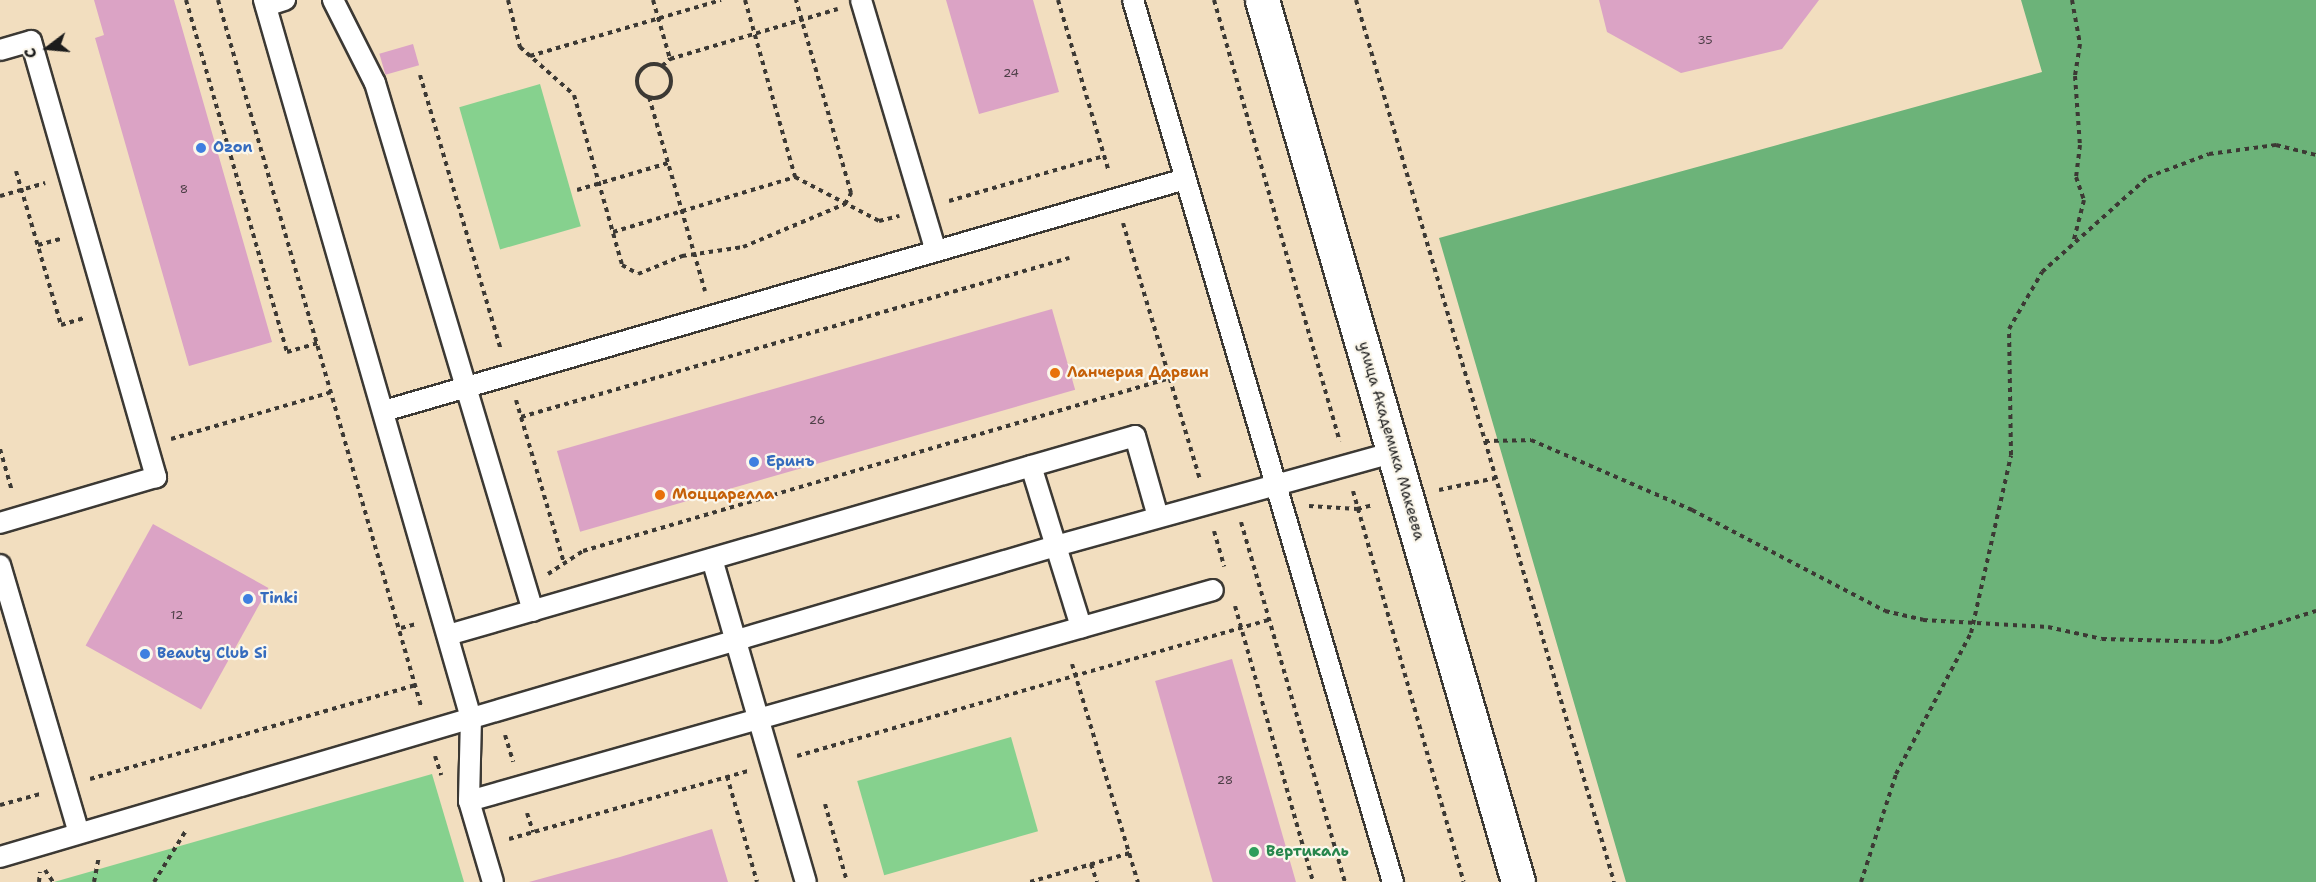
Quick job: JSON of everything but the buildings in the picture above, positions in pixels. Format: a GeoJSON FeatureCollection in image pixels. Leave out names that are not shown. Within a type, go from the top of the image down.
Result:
{"type":"FeatureCollection","features":[{"type":"Feature","properties":{"kind":"street","name":"улица Академика Макеева"},"geometry":{"type":"LineString","coordinates":[[1262,0],[1518,882]]}},
{"type":"Feature","properties":{"kind":"lane"},"geometry":{"type":"LineString","coordinates":[[285,0],[265,3],[471,718],[470,801],[493,882]]}},
{"type":"Feature","properties":{"kind":"lane"},"geometry":{"type":"LineString","coordinates":[[333,0],[375,83],[533,611]]}},
{"type":"Feature","properties":{"kind":"lane"},"geometry":{"type":"LineString","coordinates":[[1134,0],[1185,179],[1284,504],[1393,882]]}},
{"type":"Feature","properties":{"kind":"lane"},"geometry":{"type":"LineString","coordinates":[[861,1],[935,249]]}},
{"type":"Feature","properties":{"kind":"lane"},"geometry":{"type":"LineString","coordinates":[[0,50],[31,40],[156,477],[0,524]]}},
{"type":"Feature","properties":{"kind":"lane"},"geometry":{"type":"LineString","coordinates":[[384,411],[935,249],[1185,179]]}},
{"type":"Feature","properties":{"kind":"lane"},"geometry":{"type":"LineString","coordinates":[[448,635],[1135,436],[1158,517]]}},
{"type":"Feature","properties":{"kind":"lane"},"geometry":{"type":"LineString","coordinates":[[0,857],[1056,546],[1395,452]]}},
{"type":"Feature","properties":{"kind":"lane"},"geometry":{"type":"LineString","coordinates":[[1032,465],[1081,627]]}},
{"type":"Feature","properties":{"kind":"lane"},"geometry":{"type":"LineString","coordinates":[[712,559],[806,882]]}},
{"type":"Feature","properties":{"kind":"lane"},"geometry":{"type":"LineString","coordinates":[[0,565],[79,833]]}},
{"type":"Feature","properties":{"kind":"lane"},"geometry":{"type":"LineString","coordinates":[[470,801],[1081,627],[1222,592]]}},
{"type":"Feature","properties":{"kind":"path"},"geometry":{"type":"LineString","coordinates":[[186,0],[287,352],[318,343]]}},
{"type":"Feature","properties":{"kind":"path"},"geometry":{"type":"LineString","coordinates":[[218,0],[401,628],[444,785]]}},
{"type":"Feature","properties":{"kind":"path"},"geometry":{"type":"LineString","coordinates":[[508,0],[520,47],[574,94],[622,265],[638,274],[694,254],[743,247],[844,204],[851,193],[796,0]]}},
{"type":"Feature","properties":{"kind":"path"},"geometry":{"type":"LineString","coordinates":[[653,0],[670,59]]}},
{"type":"Feature","properties":{"kind":"path"},"geometry":{"type":"LineString","coordinates":[[530,56],[721,0]]}},
{"type":"Feature","properties":{"kind":"path"},"geometry":{"type":"LineString","coordinates":[[745,0],[795,177],[879,221],[1104,156]]}},
{"type":"Feature","properties":{"kind":"path"},"geometry":{"type":"LineString","coordinates":[[1058,0],[1226,571]]}},
{"type":"Feature","properties":{"kind":"path"},"geometry":{"type":"LineString","coordinates":[[1356,0],[1614,882]]}},
{"type":"Feature","properties":{"kind":"path"},"geometry":{"type":"LineString","coordinates":[[2072,0],[2080,44],[2075,76],[2080,145],[2076,177],[2084,200],[2073,244]]}},
{"type":"Feature","properties":{"kind":"path"},"geometry":{"type":"LineString","coordinates":[[662,66],[670,59],[861,1]]}},
{"type":"Feature","properties":{"kind":"path"},"geometry":{"type":"LineString","coordinates":[[650,64],[662,66],[670,76],[670,88],[661,97],[649,97],[639,90],[637,77],[650,64]]}},
{"type":"Feature","properties":{"kind":"path"},"geometry":{"type":"LineString","coordinates":[[420,75],[564,563]]}},
{"type":"Feature","properties":{"kind":"path"},"geometry":{"type":"LineString","coordinates":[[649,97],[711,315]]}},
{"type":"Feature","properties":{"kind":"path"},"geometry":{"type":"LineString","coordinates":[[1861,882],[1896,774],[1972,624],[2011,455],[2009,329],[2042,272],[2148,177],[2209,154],[2276,145],[2316,155]]}},
{"type":"Feature","properties":{"kind":"path"},"geometry":{"type":"LineString","coordinates":[[577,190],[668,163]]}},
{"type":"Feature","properties":{"kind":"path"},"geometry":{"type":"LineString","coordinates":[[16,171],[61,326],[108,312]]}},
{"type":"Feature","properties":{"kind":"path"},"geometry":{"type":"LineString","coordinates":[[0,196],[69,177]]}},
{"type":"Feature","properties":{"kind":"path"},"geometry":{"type":"LineString","coordinates":[[613,232],[795,177]]}},
{"type":"Feature","properties":{"kind":"path"},"geometry":{"type":"LineString","coordinates":[[521,417],[1069,258]]}},
{"type":"Feature","properties":{"kind":"path"},"geometry":{"type":"LineString","coordinates":[[526,589],[583,551],[1170,378]]}},
{"type":"Feature","properties":{"kind":"path"},"geometry":{"type":"LineString","coordinates":[[166,440],[332,392]]}},
{"type":"Feature","properties":{"kind":"path"},"geometry":{"type":"LineString","coordinates":[[1485,441],[1531,440],[1692,510],[1885,611],[1923,620],[2048,627],[2102,639],[2218,642],[2316,611]]}},
{"type":"Feature","properties":{"kind":"path"},"geometry":{"type":"LineString","coordinates":[[0,449],[20,518]]}},
{"type":"Feature","properties":{"kind":"path"},"geometry":{"type":"LineString","coordinates":[[1213,525],[1284,504],[1357,509],[1496,478]]}},
{"type":"Feature","properties":{"kind":"path"},"geometry":{"type":"LineString","coordinates":[[1240,518],[1345,882]]}},
{"type":"Feature","properties":{"kind":"path"},"geometry":{"type":"LineString","coordinates":[[1222,592],[1242,628],[1313,882]]}},
{"type":"Feature","properties":{"kind":"path"},"geometry":{"type":"LineString","coordinates":[[401,628],[442,615]]}},
{"type":"Feature","properties":{"kind":"path"},"geometry":{"type":"LineString","coordinates":[[498,842],[1269,620]]}},
{"type":"Feature","properties":{"kind":"path"},"geometry":{"type":"LineString","coordinates":[[1072,664],[1138,882]]}},
{"type":"Feature","properties":{"kind":"path"},"geometry":{"type":"LineString","coordinates":[[0,805],[415,685]]}},
{"type":"Feature","properties":{"kind":"path"},"geometry":{"type":"LineString","coordinates":[[727,776],[757,882]]}},
{"type":"Feature","properties":{"kind":"path"},"geometry":{"type":"LineString","coordinates":[[154,882],[208,796]]}},
{"type":"Feature","properties":{"kind":"path"},"geometry":{"type":"LineString","coordinates":[[825,804],[847,882]]}},
{"type":"Feature","properties":{"kind":"path"},"geometry":{"type":"LineString","coordinates":[[1030,882],[1130,853]]}},
{"type":"Feature","properties":{"kind":"path"},"geometry":{"type":"LineString","coordinates":[[1091,864],[1097,882]]}},
{"type":"Feature","properties":{"kind":"green space"},"geometry":{"type":"Polygon","coordinates":[[[2021,0],[2316,0],[2316,882],[1626,882],[1439,238],[2042,72],[2021,0]]]}},
{"type":"Feature","properties":{"kind":"green space"},"geometry":{"type":"Polygon","coordinates":[[[540,84],[581,226],[500,249],[459,107],[540,84]]]}},
{"type":"Feature","properties":{"kind":"green space"},"geometry":{"type":"Polygon","coordinates":[[[1011,737],[1038,831],[884,875],[857,781],[1011,737]]]}},
{"type":"Feature","properties":{"kind":"green space"},"geometry":{"type":"Polygon","coordinates":[[[432,774],[464,882],[54,882],[432,774]]]}},
{"type":"Feature","properties":{"kind":"place","name":"Ozon"},"geometry":{"type":"Point","coordinates":[201,148]}},
{"type":"Feature","properties":{"kind":"place","name":"Ланчерия Дарвин"},"geometry":{"type":"Point","coordinates":[1055,373]}},
{"type":"Feature","properties":{"kind":"place","name":"Еринъ"},"geometry":{"type":"Point","coordinates":[754,462]}},
{"type":"Feature","properties":{"kind":"place","name":"Моццарелла"},"geometry":{"type":"Point","coordinates":[660,495]}},
{"type":"Feature","properties":{"kind":"place","name":"Tinki"},"geometry":{"type":"Point","coordinates":[248,599]}},
{"type":"Feature","properties":{"kind":"place","name":"Beauty Club Si"},"geometry":{"type":"Point","coordinates":[145,654]}},
{"type":"Feature","properties":{"kind":"place","name":"Вертикаль"},"geometry":{"type":"Point","coordinates":[1254,852]}}]}
